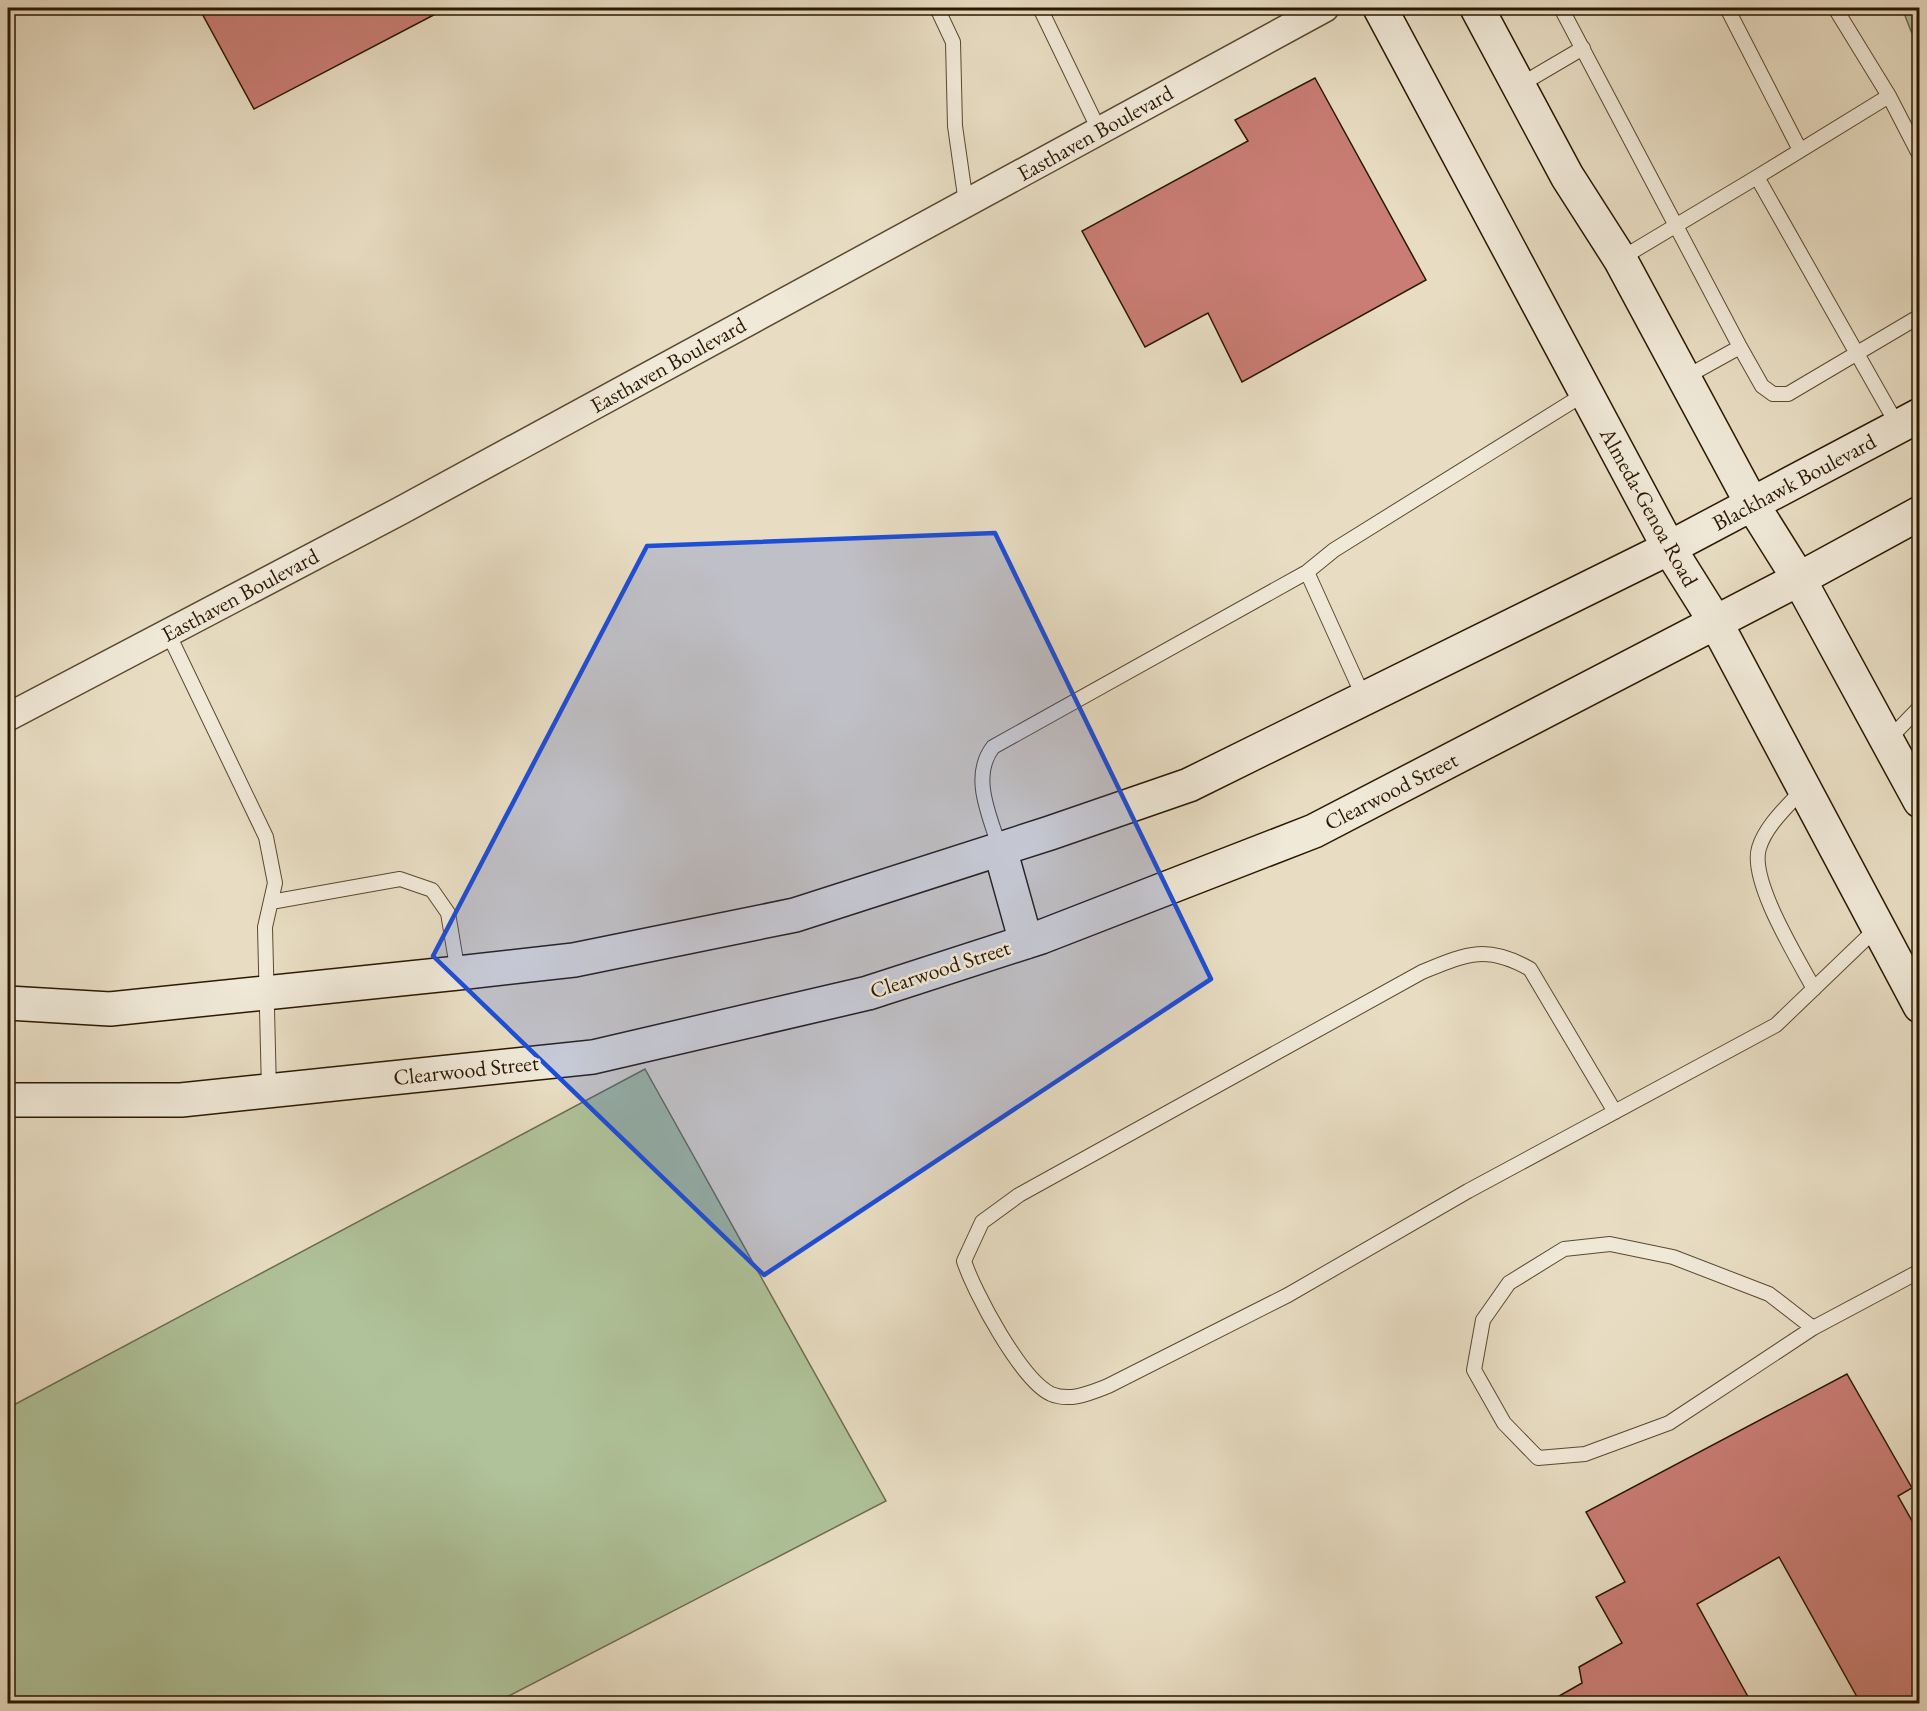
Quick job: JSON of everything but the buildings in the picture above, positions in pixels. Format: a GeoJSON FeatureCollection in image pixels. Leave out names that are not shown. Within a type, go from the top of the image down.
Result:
{"type":"FeatureCollection","features":[{"type":"Feature","properties":{"kind":"main road","name":"Almeda-Genoa Road"},"geometry":{"type":"LineString","coordinates":[[1380,8],[1669,548],[1716,623],[1920,1006]]}},
{"type":"Feature","properties":{"kind":"main road"},"geometry":{"type":"LineString","coordinates":[[1478,8],[1567,176],[1620,259],[1752,504],[1799,579],[1920,801]]}},
{"type":"Feature","properties":{"kind":"main road","name":"Blackhawk Boulevard"},"geometry":{"type":"LineString","coordinates":[[1669,548],[1909,421]]}},
{"type":"Feature","properties":{"kind":"main road"},"geometry":{"type":"LineString","coordinates":[[1799,579],[1920,513]]}},
{"type":"Feature","properties":{"kind":"main road"},"geometry":{"type":"LineString","coordinates":[[8,1004],[110,1009],[574,960],[795,915],[1189,785],[1669,548]]}},
{"type":"Feature","properties":{"kind":"main road","name":"Clearwood Street"},"geometry":{"type":"LineString","coordinates":[[8,1100],[181,1100],[593,1057],[868,993],[1026,942],[1314,831],[1799,579]]}},
{"type":"Feature","properties":{"kind":"main road"},"geometry":{"type":"LineString","coordinates":[[1000,849],[1026,942]]}},
{"type":"Feature","properties":{"kind":"street","name":"Easthaven Boulevard"},"geometry":{"type":"LineString","coordinates":[[8,717],[400,511],[1325,8]]}},
{"type":"Feature","properties":{"kind":"lane"},"geometry":{"type":"LineString","coordinates":[[937,8],[953,42],[955,126],[966,203]]}},
{"type":"Feature","properties":{"kind":"lane"},"geometry":{"type":"LineString","coordinates":[[1040,8],[1100,130]]}},
{"type":"Feature","properties":{"kind":"lane"},"geometry":{"type":"LineString","coordinates":[[1561,8],[1762,386],[1773,394],[1788,394],[1920,316]]}},
{"type":"Feature","properties":{"kind":"lane"},"geometry":{"type":"LineString","coordinates":[[1727,8],[1800,150]]}},
{"type":"Feature","properties":{"kind":"lane"},"geometry":{"type":"LineString","coordinates":[[1836,8],[1889,96],[1920,156]]}},
{"type":"Feature","properties":{"kind":"lane"},"geometry":{"type":"LineString","coordinates":[[1520,85],[1582,48]]}},
{"type":"Feature","properties":{"kind":"lane"},"geometry":{"type":"LineString","coordinates":[[1620,259],[1889,96]]}},
{"type":"Feature","properties":{"kind":"lane"},"geometry":{"type":"LineString","coordinates":[[1757,177],[1858,354],[1909,421]]}},
{"type":"Feature","properties":{"kind":"lane"},"geometry":{"type":"LineString","coordinates":[[1684,378],[1740,347]]}},
{"type":"Feature","properties":{"kind":"lane"},"geometry":{"type":"LineString","coordinates":[[1000,849],[981,781],[986,757],[993,747],[1307,572],[1334,550],[1586,393]]}},
{"type":"Feature","properties":{"kind":"lane"},"geometry":{"type":"LineString","coordinates":[[1307,572],[1364,698]]}},
{"type":"Feature","properties":{"kind":"lane"},"geometry":{"type":"LineString","coordinates":[[168,633],[266,837],[275,883],[265,927],[269,1091]]}},
{"type":"Feature","properties":{"kind":"lane"},"geometry":{"type":"LineString","coordinates":[[1887,741],[1920,707]]}},
{"type":"Feature","properties":{"kind":"lane"},"geometry":{"type":"LineString","coordinates":[[1804,788],[1770,826],[1758,849],[1758,867],[1766,897],[1814,989]]}},
{"type":"Feature","properties":{"kind":"lane"},"geometry":{"type":"LineString","coordinates":[[271,902],[400,879],[432,890],[448,913],[458,973]]}},
{"type":"Feature","properties":{"kind":"lane"},"geometry":{"type":"LineString","coordinates":[[1615,1112],[1530,969],[1509,957],[1488,953],[1460,956],[1422,972],[1019,1195],[982,1222],[964,1261],[971,1283],[1025,1371],[1052,1394],[1067,1398],[1086,1395],[1288,1295],[1467,1191],[1615,1112],[1776,1025],[1878,927]]}},
{"type":"Feature","properties":{"kind":"lane"},"geometry":{"type":"LineString","coordinates":[[1813,1328],[1769,1294],[1673,1257],[1610,1244],[1564,1249],[1509,1283],[1483,1320],[1474,1370],[1504,1423],[1538,1458],[1585,1454],[1669,1422],[1813,1328],[1920,1271]]}},
{"type":"Feature","properties":{"kind":"highlighted area"},"geometry":{"type":"Polygon","coordinates":[[[995,533],[1211,979],[764,1275],[433,956],[647,546],[995,533]]]}},
{"type":"Feature","properties":{"kind":"green space"},"geometry":{"type":"Polygon","coordinates":[[[1902,8],[1919,8],[1919,45],[1911,31],[1902,8]]]}},
{"type":"Feature","properties":{"kind":"green space"},"geometry":{"type":"Polygon","coordinates":[[[645,1069],[886,1501],[495,1703],[8,1703],[8,1408],[645,1069]]]}}]}
